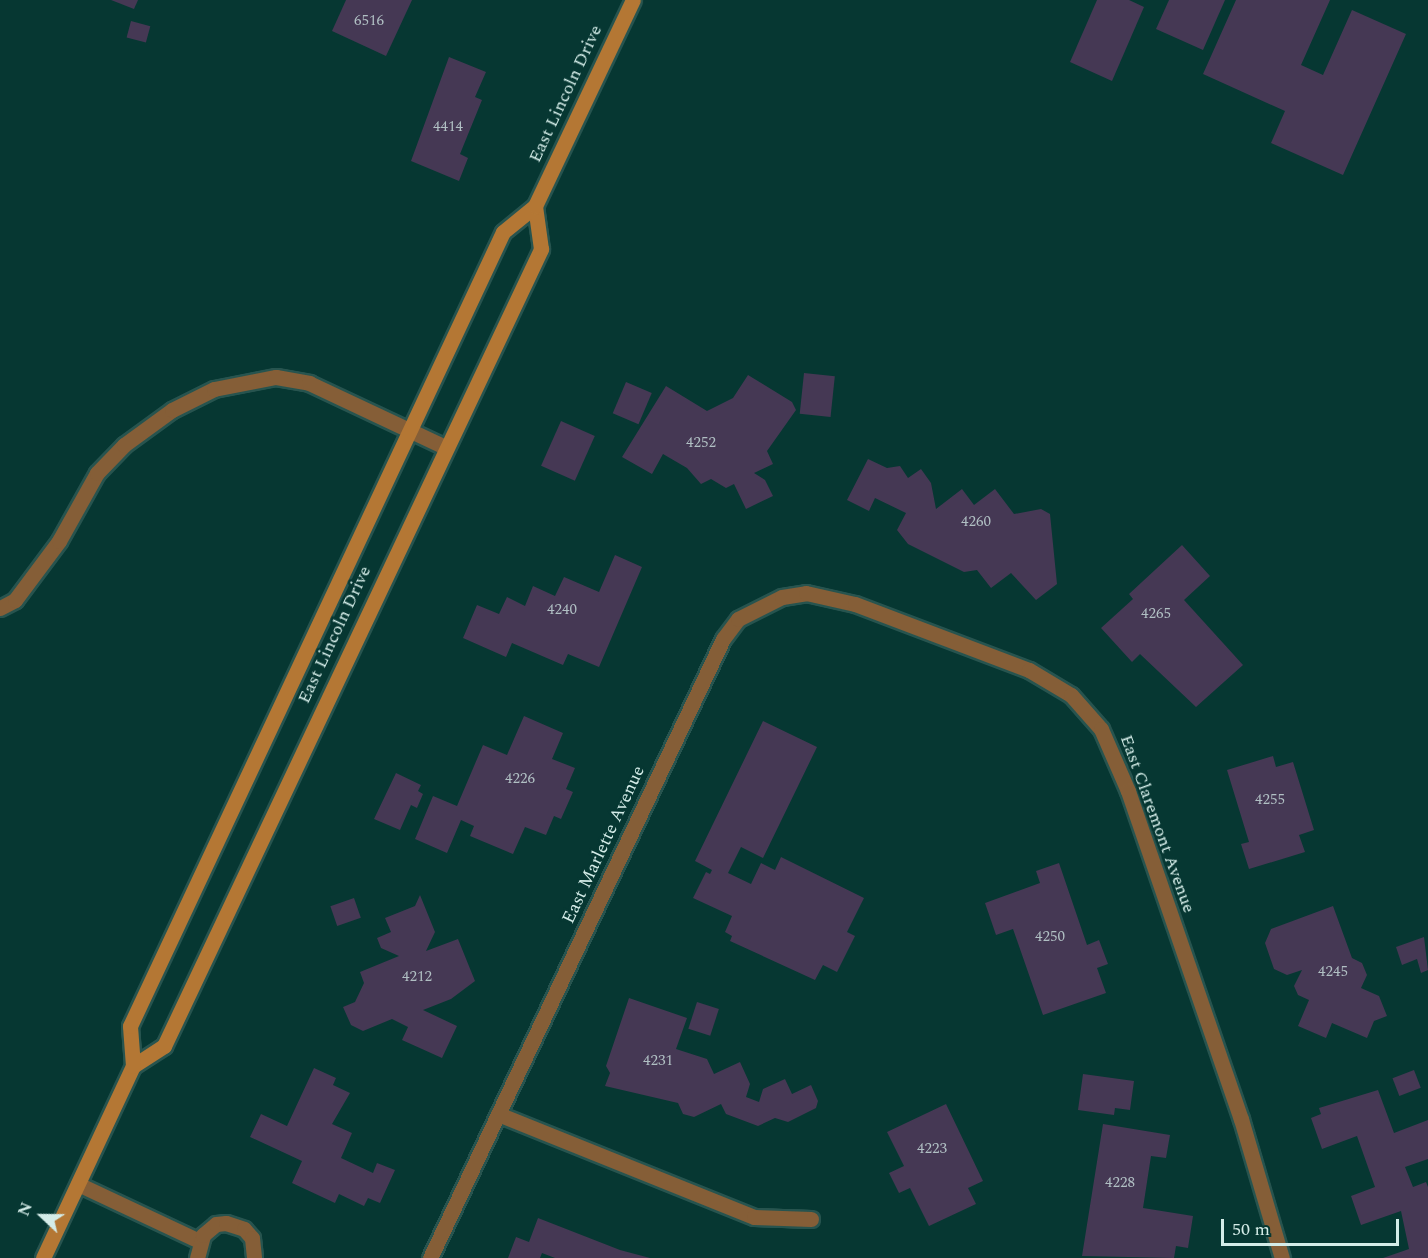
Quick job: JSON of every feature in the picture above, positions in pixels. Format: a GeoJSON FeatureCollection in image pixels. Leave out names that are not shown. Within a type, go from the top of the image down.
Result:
{"type":"FeatureCollection","features":[{"type":"Feature","properties":{"kind":"main road","name":"East Lincoln Drive"},"geometry":{"type":"LineString","coordinates":[[43,1258],[133,1066],[130,1026],[504,232],[536,206],[633,0]]}},
{"type":"Feature","properties":{"kind":"main road","name":"East Lincoln Drive"},"geometry":{"type":"LineString","coordinates":[[133,1066],[164,1046],[445,447],[541,249],[536,206]]}},
{"type":"Feature","properties":{"kind":"street"},"geometry":{"type":"LineString","coordinates":[[0,608],[15,600],[59,541],[97,473],[124,446],[172,410],[214,389],[276,377],[309,383],[445,447]]}},
{"type":"Feature","properties":{"kind":"street","name":"East Claremont Avenue"},"geometry":{"type":"LineString","coordinates":[[761,606],[782,597],[806,592],[855,604],[1029,670],[1071,695],[1101,729],[1128,791],[1241,1119],[1281,1258]]}},
{"type":"Feature","properties":{"kind":"street","name":"East Marlette Avenue"},"geometry":{"type":"LineString","coordinates":[[430,1258],[723,639],[738,619],[761,606]]}},
{"type":"Feature","properties":{"kind":"street"},"geometry":{"type":"LineString","coordinates":[[498,1114],[754,1218],[811,1219]]}},
{"type":"Feature","properties":{"kind":"street"},"geometry":{"type":"LineString","coordinates":[[78,1184],[199,1240]]}},
{"type":"Feature","properties":{"kind":"street"},"geometry":{"type":"LineString","coordinates":[[197,1258],[199,1240],[210,1228],[226,1223],[244,1229],[254,1253],[268,1258]]}},
{"type":"Feature","properties":{"kind":"building"},"geometry":{"type":"Polygon","coordinates":[[[111,0],[138,0],[134,9],[111,0]]]}},
{"type":"Feature","properties":{"kind":"building"},"geometry":{"type":"Polygon","coordinates":[[[346,0],[412,0],[386,56],[332,31],[346,0]]]}},
{"type":"Feature","properties":{"kind":"building"},"geometry":{"type":"Polygon","coordinates":[[[1097,0],[1129,0],[1144,7],[1112,81],[1070,62],[1097,0]]]}},
{"type":"Feature","properties":{"kind":"building"},"geometry":{"type":"Polygon","coordinates":[[[1169,0],[1225,0],[1203,50],[1156,29],[1169,0]]]}},
{"type":"Feature","properties":{"kind":"building"},"geometry":{"type":"Polygon","coordinates":[[[1236,0],[1330,0],[1301,65],[1323,75],[1352,10],[1406,34],[1343,175],[1271,143],[1285,111],[1203,74],[1236,0]]]}},
{"type":"Feature","properties":{"kind":"building"},"geometry":{"type":"Polygon","coordinates":[[[131,21],[150,26],[146,43],[127,37],[131,21]]]}},
{"type":"Feature","properties":{"kind":"building"},"geometry":{"type":"Polygon","coordinates":[[[449,57],[486,72],[475,97],[482,100],[460,154],[468,158],[459,181],[411,161],[449,57]]]}},
{"type":"Feature","properties":{"kind":"building"},"geometry":{"type":"Polygon","coordinates":[[[804,373],[835,376],[831,417],[800,414],[804,373]]]}},
{"type":"Feature","properties":{"kind":"building"},"geometry":{"type":"Polygon","coordinates":[[[748,375],[792,402],[796,410],[767,451],[773,464],[754,473],[765,480],[773,496],[746,509],[734,484],[726,488],[711,479],[701,484],[687,468],[663,454],[652,474],[622,457],[666,386],[707,411],[733,398],[748,375]]]}},
{"type":"Feature","properties":{"kind":"building"},"geometry":{"type":"Polygon","coordinates":[[[626,382],[652,393],[638,424],[613,413],[626,382]]]}},
{"type":"Feature","properties":{"kind":"building"},"geometry":{"type":"Polygon","coordinates":[[[561,421],[595,436],[575,481],[541,466],[561,421]]]}},
{"type":"Feature","properties":{"kind":"building"},"geometry":{"type":"Polygon","coordinates":[[[868,459],[887,468],[900,466],[908,478],[921,469],[931,483],[936,509],[962,489],[974,505],[995,489],[1014,514],[1041,509],[1050,514],[1057,584],[1036,600],[1011,573],[991,588],[977,570],[964,572],[908,544],[897,530],[906,513],[875,498],[869,511],[847,500],[868,459]]]}},
{"type":"Feature","properties":{"kind":"building"},"geometry":{"type":"Polygon","coordinates":[[[1182,545],[1210,576],[1184,600],[1243,665],[1196,707],[1140,654],[1132,662],[1101,628],[1133,599],[1129,594],[1182,545]]]}},
{"type":"Feature","properties":{"kind":"building"},"geometry":{"type":"Polygon","coordinates":[[[615,555],[642,567],[599,667],[568,654],[563,665],[512,643],[506,657],[463,638],[477,605],[499,614],[507,597],[525,606],[533,586],[555,596],[564,577],[599,592],[615,555]]]}},
{"type":"Feature","properties":{"kind":"building"},"geometry":{"type":"Polygon","coordinates":[[[524,716],[563,733],[552,759],[575,768],[566,789],[573,792],[561,819],[554,816],[546,835],[525,827],[513,854],[470,836],[474,826],[461,820],[447,853],[415,839],[433,796],[457,806],[483,745],[507,755],[524,716]]]}},
{"type":"Feature","properties":{"kind":"building"},"geometry":{"type":"Polygon","coordinates":[[[763,721],[817,747],[763,858],[741,847],[728,873],[751,884],[761,863],[775,870],[781,857],[864,898],[847,932],[855,936],[837,972],[823,965],[815,980],[730,941],[732,936],[725,932],[732,916],[693,898],[706,872],[710,874],[712,870],[695,861],[763,721]]]}},
{"type":"Feature","properties":{"kind":"building"},"geometry":{"type":"Polygon","coordinates":[[[1273,756],[1276,767],[1293,762],[1314,830],[1299,835],[1305,852],[1249,869],[1241,844],[1249,842],[1227,770],[1273,756]]]}},
{"type":"Feature","properties":{"kind":"building"},"geometry":{"type":"Polygon","coordinates":[[[396,773],[421,785],[418,791],[423,794],[417,808],[411,805],[400,830],[374,819],[396,773]]]}},
{"type":"Feature","properties":{"kind":"building"},"geometry":{"type":"Polygon","coordinates":[[[1059,863],[1087,945],[1099,940],[1108,964],[1097,968],[1106,993],[1043,1015],[1013,929],[996,935],[985,903],[1040,883],[1036,871],[1059,863]]]}},
{"type":"Feature","properties":{"kind":"building"},"geometry":{"type":"Polygon","coordinates":[[[420,895],[435,932],[426,951],[458,939],[475,981],[451,999],[423,1010],[457,1026],[442,1058],[402,1040],[408,1027],[392,1019],[363,1031],[351,1025],[343,1007],[355,1002],[364,983],[360,972],[399,956],[381,948],[377,938],[391,932],[385,918],[415,906],[420,895]]]}},
{"type":"Feature","properties":{"kind":"building"},"geometry":{"type":"Polygon","coordinates":[[[354,898],[361,918],[337,926],[330,906],[354,898]]]}},
{"type":"Feature","properties":{"kind":"building"},"geometry":{"type":"Polygon","coordinates":[[[1333,906],[1352,958],[1362,963],[1367,975],[1361,988],[1379,996],[1387,1016],[1374,1021],[1367,1038],[1332,1023],[1326,1038],[1298,1026],[1309,1000],[1298,995],[1294,986],[1302,970],[1287,975],[1274,969],[1265,943],[1271,929],[1333,906]]]}},
{"type":"Feature","properties":{"kind":"building"},"geometry":{"type":"Polygon","coordinates":[[[1424,937],[1428,970],[1421,973],[1417,959],[1402,965],[1396,947],[1424,937]]]}},
{"type":"Feature","properties":{"kind":"building"},"geometry":{"type":"Polygon","coordinates":[[[629,998],[687,1018],[676,1049],[707,1059],[714,1074],[740,1062],[750,1084],[746,1097],[759,1102],[763,1089],[785,1079],[792,1094],[811,1085],[818,1101],[816,1108],[788,1122],[775,1118],[758,1126],[726,1114],[721,1104],[694,1117],[683,1114],[678,1103],[605,1086],[610,1073],[606,1066],[629,998]]]}},
{"type":"Feature","properties":{"kind":"building"},"geometry":{"type":"Polygon","coordinates":[[[697,1002],[719,1009],[710,1036],[688,1029],[697,1002]]]}},
{"type":"Feature","properties":{"kind":"building"},"geometry":{"type":"Polygon","coordinates":[[[314,1068],[336,1078],[333,1085],[350,1093],[332,1124],[352,1133],[341,1158],[373,1173],[377,1163],[395,1170],[380,1203],[368,1198],[364,1206],[339,1194],[335,1203],[292,1183],[302,1161],[250,1137],[261,1114],[287,1126],[314,1068]]]}},
{"type":"Feature","properties":{"kind":"building"},"geometry":{"type":"Polygon","coordinates":[[[1414,1070],[1421,1088],[1399,1096],[1393,1078],[1414,1070]]]}},
{"type":"Feature","properties":{"kind":"building"},"geometry":{"type":"Polygon","coordinates":[[[1083,1074],[1134,1081],[1130,1110],[1115,1108],[1114,1115],[1078,1110],[1083,1074]]]}},
{"type":"Feature","properties":{"kind":"building"},"geometry":{"type":"Polygon","coordinates":[[[1378,1090],[1394,1133],[1428,1120],[1428,1159],[1405,1167],[1413,1187],[1426,1182],[1428,1187],[1428,1258],[1383,1258],[1409,1249],[1401,1211],[1361,1225],[1351,1196],[1375,1187],[1357,1136],[1322,1149],[1311,1118],[1321,1114],[1319,1108],[1378,1090]]]}},
{"type":"Feature","properties":{"kind":"building"},"geometry":{"type":"Polygon","coordinates":[[[946,1104],[983,1181],[968,1188],[976,1204],[929,1226],[910,1188],[899,1193],[889,1173],[904,1166],[887,1132],[946,1104]]]}},
{"type":"Feature","properties":{"kind":"building"},"geometry":{"type":"Polygon","coordinates":[[[1103,1124],[1170,1135],[1166,1158],[1151,1156],[1143,1208],[1193,1216],[1188,1248],[1176,1246],[1174,1258],[1082,1256],[1103,1124]]]}},
{"type":"Feature","properties":{"kind":"building"},"geometry":{"type":"Polygon","coordinates":[[[538,1218],[620,1250],[650,1258],[555,1258],[542,1253],[540,1258],[508,1258],[516,1237],[529,1242],[538,1218]]]}}]}
